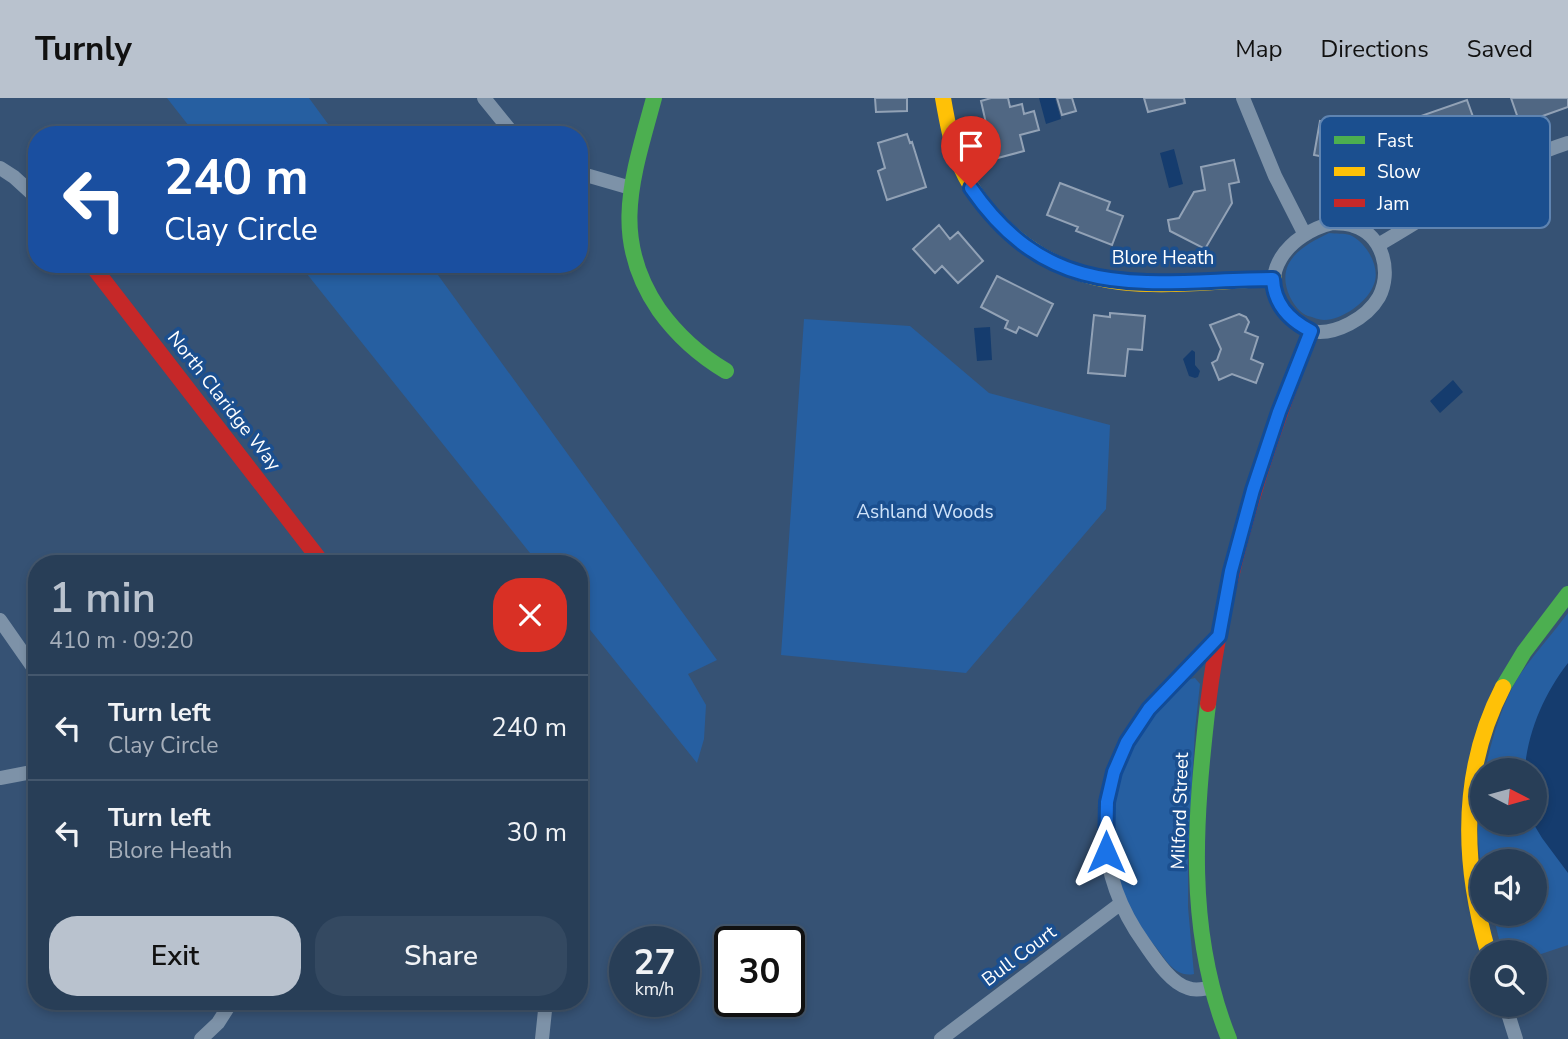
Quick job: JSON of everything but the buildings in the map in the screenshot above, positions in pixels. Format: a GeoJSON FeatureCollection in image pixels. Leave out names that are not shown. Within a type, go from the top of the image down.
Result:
{"type":"FeatureCollection","features":[{"type":"Feature","properties":{"kind":"street"},"geometry":{"type":"LineString","coordinates":[[484,98],[507,126]]}},
{"type":"Feature","properties":{"kind":"street"},"geometry":{"type":"LineString","coordinates":[[654,98],[631,188],[628,229],[634,266],[643,288],[691,349],[726,371]]}},
{"type":"Feature","properties":{"kind":"street","name":"Blore Heath"},"geometry":{"type":"LineString","coordinates":[[943,98],[949,136],[971,188],[1002,226],[1035,253],[1084,275],[1118,282],[1273,279]]}},
{"type":"Feature","properties":{"kind":"street"},"geometry":{"type":"LineString","coordinates":[[1242,98],[1275,176],[1304,233]]}},
{"type":"Feature","properties":{"kind":"street"},"geometry":{"type":"LineString","coordinates":[[1550,148],[1568,143]]}},
{"type":"Feature","properties":{"kind":"street"},"geometry":{"type":"LineString","coordinates":[[0,168],[28,190]]}},
{"type":"Feature","properties":{"kind":"street"},"geometry":{"type":"LineString","coordinates":[[588,176],[631,188]]}},
{"type":"Feature","properties":{"kind":"street"},"geometry":{"type":"LineString","coordinates":[[1320,226],[1304,233],[1279,260],[1273,279],[1274,291],[1283,310],[1311,331],[1344,326],[1371,307],[1382,290],[1385,267],[1378,245],[1358,228]]}},
{"type":"Feature","properties":{"kind":"street"},"geometry":{"type":"LineString","coordinates":[[1378,245],[1406,228]]}},
{"type":"Feature","properties":{"kind":"street","name":"North Claridge Way"},"geometry":{"type":"LineString","coordinates":[[98,273],[316,555]]}},
{"type":"Feature","properties":{"kind":"street","name":"Milford Street"},"geometry":{"type":"LineString","coordinates":[[1229,1039],[1209,988],[1200,933],[1198,839],[1204,734],[1231,571],[1253,490],[1279,412],[1311,331]]}},
{"type":"Feature","properties":{"kind":"street"},"geometry":{"type":"LineString","coordinates":[[1484,940],[1477,920],[1468,861],[1468,807],[1474,766],[1489,718],[1510,673],[1568,594]]}},
{"type":"Feature","properties":{"kind":"street"},"geometry":{"type":"LineString","coordinates":[[0,620],[28,660]]}},
{"type":"Feature","properties":{"kind":"street"},"geometry":{"type":"LineString","coordinates":[[1209,988],[1188,988],[1170,975],[1142,941],[1120,904],[1108,864],[1105,841],[1107,802],[1114,772],[1127,742],[1149,709],[1219,636]]}},
{"type":"Feature","properties":{"kind":"street"},"geometry":{"type":"LineString","coordinates":[[0,778],[28,773]]}},
{"type":"Feature","properties":{"kind":"street","name":"Bull Court"},"geometry":{"type":"LineString","coordinates":[[941,1039],[1120,904]]}},
{"type":"Feature","properties":{"kind":"street"},"geometry":{"type":"LineString","coordinates":[[201,1039],[218,1023],[226,1010]]}},
{"type":"Feature","properties":{"kind":"street"},"geometry":{"type":"LineString","coordinates":[[542,1039],[545,1010]]}},
{"type":"Feature","properties":{"kind":"street"},"geometry":{"type":"LineString","coordinates":[[1509,1017],[1516,1039]]}},
{"type":"Feature","properties":{"kind":"green space"},"geometry":{"type":"Polygon","coordinates":[[[167,98],[309,98],[329,126],[189,126],[167,98]]]}},
{"type":"Feature","properties":{"kind":"green space"},"geometry":{"type":"Polygon","coordinates":[[[1329,233],[1356,238],[1371,256],[1376,277],[1371,291],[1353,309],[1339,317],[1322,320],[1305,315],[1295,306],[1286,285],[1286,274],[1293,257],[1329,233]]]}},
{"type":"Feature","properties":{"kind":"green space"},"geometry":{"type":"Polygon","coordinates":[[[306,273],[437,273],[717,660],[688,674],[706,705],[704,739],[697,763],[588,627],[588,555],[532,555],[306,273]]]}},
{"type":"Feature","properties":{"kind":"green space","name":"Ashland Woods"},"geometry":{"type":"Polygon","coordinates":[[[804,319],[910,326],[989,393],[1110,425],[1106,509],[966,673],[781,655],[804,319]]]}},
{"type":"Feature","properties":{"kind":"green space"},"geometry":{"type":"Polygon","coordinates":[[[1568,613],[1568,945],[1547,952],[1547,940],[1499,940],[1496,926],[1547,926],[1547,849],[1479,848],[1478,835],[1547,835],[1547,758],[1488,758],[1509,695],[1527,665],[1568,613]]]}},
{"type":"Feature","properties":{"kind":"green space"},"geometry":{"type":"Polygon","coordinates":[[[1195,678],[1200,684],[1188,854],[1188,907],[1194,974],[1187,974],[1175,970],[1166,961],[1130,907],[1118,874],[1113,831],[1118,787],[1133,747],[1158,710],[1186,680],[1195,678]]]}},
{"type":"Feature","properties":{"kind":"shaded area"},"geometry":{"type":"Polygon","coordinates":[[[1039,98],[1055,98],[1061,119],[1046,124],[1039,98]]]}},
{"type":"Feature","properties":{"kind":"shaded area"},"geometry":{"type":"Polygon","coordinates":[[[1174,149],[1183,184],[1169,188],[1160,153],[1174,149]]]}},
{"type":"Feature","properties":{"kind":"shaded area"},"geometry":{"type":"Polygon","coordinates":[[[990,327],[992,360],[977,361],[974,328],[990,327]]]}},
{"type":"Feature","properties":{"kind":"shaded area"},"geometry":{"type":"Polygon","coordinates":[[[1192,350],[1195,352],[1195,365],[1200,371],[1195,378],[1189,376],[1183,359],[1192,350]]]}},
{"type":"Feature","properties":{"kind":"shaded area"},"geometry":{"type":"Polygon","coordinates":[[[1453,380],[1463,392],[1440,413],[1430,401],[1453,380]]]}},
{"type":"Feature","properties":{"kind":"shaded area"},"geometry":{"type":"Polygon","coordinates":[[[1568,663],[1568,873],[1540,835],[1547,835],[1547,758],[1526,758],[1533,728],[1552,687],[1568,663]]]}},
{"type":"Feature","properties":{"kind":"traffic: fast"},"geometry":{"type":"LineString","coordinates":[[654,98],[633,180],[630,231],[634,257],[644,283],[666,319],[689,344],[726,371]]}},
{"type":"Feature","properties":{"kind":"traffic: fast"},"geometry":{"type":"LineString","coordinates":[[1503,687],[1524,652],[1568,594]]}},
{"type":"Feature","properties":{"kind":"traffic: fast"},"geometry":{"type":"LineString","coordinates":[[1208,704],[1197,831],[1197,873],[1205,957],[1229,1039]]}},
{"type":"Feature","properties":{"kind":"traffic: slow"},"geometry":{"type":"LineString","coordinates":[[943,98],[954,148],[972,188],[1005,228],[1046,258],[1094,277],[1139,284],[1274,279]]}},
{"type":"Feature","properties":{"kind":"traffic: slow"},"geometry":{"type":"LineString","coordinates":[[1485,940],[1473,885],[1469,818],[1478,752],[1503,687]]}},
{"type":"Feature","properties":{"kind":"traffic: jam"},"geometry":{"type":"LineString","coordinates":[[98,273],[316,555]]}},
{"type":"Feature","properties":{"kind":"traffic: jam"},"geometry":{"type":"LineString","coordinates":[[1208,704],[1224,608],[1247,514],[1311,331]]}},
{"type":"Feature","properties":{"kind":"route"},"geometry":{"type":"LineString","coordinates":[[971,188],[1009,234],[1035,253],[1084,275],[1137,283],[1273,279],[1274,291],[1283,310],[1311,331],[1266,447],[1253,490],[1231,571],[1219,636],[1149,709],[1127,742],[1114,772],[1107,802],[1106,852]]}}]}
